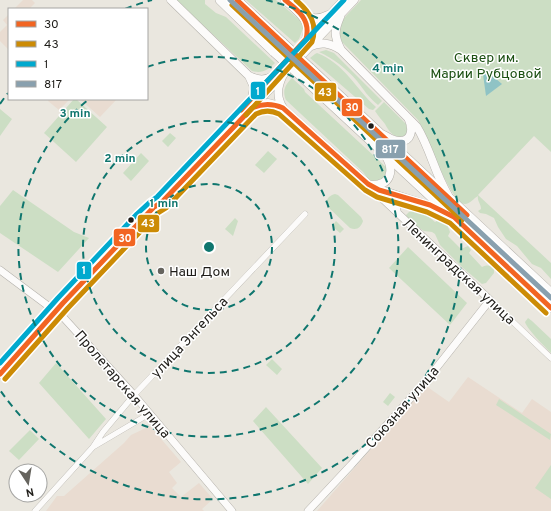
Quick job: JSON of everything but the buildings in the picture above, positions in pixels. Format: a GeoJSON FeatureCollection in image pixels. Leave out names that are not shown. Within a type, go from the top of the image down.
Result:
{"type":"FeatureCollection","features":[{"type":"Feature","properties":{"kind":"highway"},"geometry":{"type":"LineString","coordinates":[[220,0],[274,52],[383,151],[551,308]]}},
{"type":"Feature","properties":{"kind":"highway"},"geometry":{"type":"LineString","coordinates":[[237,0],[551,293]]}},
{"type":"Feature","properties":{"kind":"main road"},"geometry":{"type":"LineString","coordinates":[[172,0],[249,76],[254,86],[252,104]]}},
{"type":"Feature","properties":{"kind":"main road"},"geometry":{"type":"LineString","coordinates":[[285,0],[305,19],[308,29],[306,45]]}},
{"type":"Feature","properties":{"kind":"main road"},"geometry":{"type":"LineString","coordinates":[[0,374],[56,311],[154,207],[157,199],[283,75],[344,0]]}},
{"type":"Feature","properties":{"kind":"main road"},"geometry":{"type":"LineString","coordinates":[[252,104],[273,76],[341,14],[354,0]]}},
{"type":"Feature","properties":{"kind":"main road"},"geometry":{"type":"LineString","coordinates":[[302,15],[312,19],[318,19],[332,13]]}},
{"type":"Feature","properties":{"kind":"main road"},"geometry":{"type":"LineString","coordinates":[[341,14],[335,32],[336,39],[341,50]]}},
{"type":"Feature","properties":{"kind":"main road"},"geometry":{"type":"LineString","coordinates":[[306,45],[327,43],[341,50],[417,127],[422,135],[438,177],[453,202]]}},
{"type":"Feature","properties":{"kind":"main road"},"geometry":{"type":"LineString","coordinates":[[283,75],[277,91],[283,108]]}},
{"type":"Feature","properties":{"kind":"main road"},"geometry":{"type":"LineString","coordinates":[[249,76],[256,79],[265,80],[273,76]]}},
{"type":"Feature","properties":{"kind":"main road"},"geometry":{"type":"LineString","coordinates":[[252,104],[276,104],[283,108],[368,184],[381,190],[430,205],[454,217]]}},
{"type":"Feature","properties":{"kind":"main road"},"geometry":{"type":"LineString","coordinates":[[377,131],[393,140],[404,141],[409,137],[412,131],[409,119]]}},
{"type":"Feature","properties":{"kind":"main road"},"geometry":{"type":"LineString","coordinates":[[381,190],[391,170],[383,151]]}},
{"type":"Feature","properties":{"kind":"street","name":"Ленинградская улица"},"geometry":{"type":"LineString","coordinates":[[368,184],[381,190],[398,214],[551,358]]}},
{"type":"Feature","properties":{"kind":"street"},"geometry":{"type":"LineString","coordinates":[[398,214],[396,208],[397,202],[405,198]]}},
{"type":"Feature","properties":{"kind":"street","name":"улица Энгельса"},"geometry":{"type":"LineString","coordinates":[[35,511],[93,447],[103,432],[134,395],[305,214]]}},
{"type":"Feature","properties":{"kind":"street","name":"Пролетарская улица"},"geometry":{"type":"LineString","coordinates":[[0,270],[56,311],[83,337],[232,511]]}},
{"type":"Feature","properties":{"kind":"street","name":"Союзная улица"},"geometry":{"type":"LineString","coordinates":[[308,511],[426,381],[490,300]]}},
{"type":"Feature","properties":{"kind":"street","name":"улица Энгельса"},"geometry":{"type":"LineString","coordinates":[[93,447],[149,414]]}},
{"type":"Feature","properties":{"kind":"shaded area"},"geometry":{"type":"Polygon","coordinates":[[[23,0],[32,0],[35,3],[30,8],[15,8],[23,0]]]}},
{"type":"Feature","properties":{"kind":"shaded area"},"geometry":{"type":"Polygon","coordinates":[[[8,15],[8,49],[0,41],[0,32],[7,25],[3,20],[8,15]]]}},
{"type":"Feature","properties":{"kind":"shaded area"},"geometry":{"type":"Polygon","coordinates":[[[48,100],[69,100],[59,110],[48,100]]]}},
{"type":"Feature","properties":{"kind":"shaded area"},"geometry":{"type":"Polygon","coordinates":[[[81,100],[116,100],[100,117],[81,100]]]}},
{"type":"Feature","properties":{"kind":"shaded area"},"geometry":{"type":"Polygon","coordinates":[[[468,377],[522,413],[532,399],[551,412],[551,511],[317,511],[426,386],[449,402],[468,377]]]}},
{"type":"Feature","properties":{"kind":"shaded area"},"geometry":{"type":"Polygon","coordinates":[[[150,426],[181,462],[169,472],[177,483],[172,488],[181,497],[199,483],[213,499],[202,509],[204,511],[46,511],[57,496],[64,496],[124,443],[131,435],[150,426]]]}},
{"type":"Feature","properties":{"kind":"green space"},"geometry":{"type":"Polygon","coordinates":[[[176,0],[205,0],[205,4],[216,13],[226,17],[275,63],[265,71],[252,71],[176,0]]]}},
{"type":"Feature","properties":{"kind":"green space"},"geometry":{"type":"Polygon","coordinates":[[[246,0],[276,0],[302,22],[304,26],[299,39],[295,43],[246,0]]]}},
{"type":"Feature","properties":{"kind":"green space","name":"Сквер им. Марии Рубцовой"},"geometry":{"type":"Polygon","coordinates":[[[361,0],[551,0],[551,152],[534,136],[478,195],[551,263],[551,279],[541,268],[532,264],[517,246],[506,239],[494,218],[478,211],[481,209],[478,196],[467,204],[459,201],[446,181],[418,120],[342,42],[337,30],[345,17],[361,0]]]}},
{"type":"Feature","properties":{"kind":"green space"},"geometry":{"type":"Polygon","coordinates":[[[326,50],[334,53],[382,101],[378,105],[344,68],[319,52],[326,50]]]}},
{"type":"Feature","properties":{"kind":"green space"},"geometry":{"type":"Polygon","coordinates":[[[317,53],[335,63],[376,107],[373,110],[369,109],[310,58],[317,53]]]}},
{"type":"Feature","properties":{"kind":"green space"},"geometry":{"type":"Polygon","coordinates":[[[292,78],[304,89],[305,92],[387,168],[383,178],[376,181],[369,180],[363,172],[286,100],[284,94],[285,88],[292,78]]]}},
{"type":"Feature","properties":{"kind":"green space"},"geometry":{"type":"Polygon","coordinates":[[[73,100],[77,100],[107,127],[76,162],[44,133],[73,100]]]}},
{"type":"Feature","properties":{"kind":"green space"},"geometry":{"type":"Polygon","coordinates":[[[384,102],[406,124],[408,127],[407,134],[400,137],[394,135],[377,115],[375,111],[384,102]]]}},
{"type":"Feature","properties":{"kind":"green space"},"geometry":{"type":"Polygon","coordinates":[[[0,109],[12,119],[0,136],[0,109]]]}},
{"type":"Feature","properties":{"kind":"green space"},"geometry":{"type":"Polygon","coordinates":[[[170,133],[176,138],[168,147],[162,141],[170,133]]]}},
{"type":"Feature","properties":{"kind":"green space"},"geometry":{"type":"Polygon","coordinates":[[[268,151],[277,159],[264,173],[255,165],[268,151]]]}},
{"type":"Feature","properties":{"kind":"green space"},"geometry":{"type":"Polygon","coordinates":[[[141,153],[149,161],[131,181],[123,173],[141,153]]]}},
{"type":"Feature","properties":{"kind":"green space"},"geometry":{"type":"Polygon","coordinates":[[[13,190],[74,232],[89,238],[58,272],[0,233],[0,206],[13,190]]]}},
{"type":"Feature","properties":{"kind":"green space"},"geometry":{"type":"Polygon","coordinates":[[[335,194],[338,195],[361,217],[363,221],[358,228],[350,228],[328,207],[328,199],[335,194]]]}},
{"type":"Feature","properties":{"kind":"green space"},"geometry":{"type":"Polygon","coordinates":[[[420,209],[435,222],[440,219],[447,224],[450,232],[448,236],[461,249],[468,246],[471,250],[469,253],[482,267],[491,266],[494,268],[494,273],[486,283],[482,284],[463,268],[440,245],[435,234],[424,231],[407,218],[406,215],[409,212],[420,209]]]}},
{"type":"Feature","properties":{"kind":"green space"},"geometry":{"type":"Polygon","coordinates":[[[235,218],[238,221],[233,236],[225,229],[235,218]]]}},
{"type":"Feature","properties":{"kind":"green space"},"geometry":{"type":"Polygon","coordinates":[[[336,221],[344,229],[340,233],[332,226],[336,221]]]}},
{"type":"Feature","properties":{"kind":"green space"},"geometry":{"type":"Polygon","coordinates":[[[408,247],[467,303],[450,325],[389,268],[408,247]]]}},
{"type":"Feature","properties":{"kind":"green space"},"geometry":{"type":"Polygon","coordinates":[[[528,318],[551,339],[551,353],[526,325],[525,322],[528,318]]]}},
{"type":"Feature","properties":{"kind":"green space"},"geometry":{"type":"Polygon","coordinates":[[[272,359],[282,369],[277,375],[266,365],[272,359]]]}},
{"type":"Feature","properties":{"kind":"green space"},"geometry":{"type":"Polygon","coordinates":[[[56,363],[106,419],[89,439],[39,383],[56,363]]]}},
{"type":"Feature","properties":{"kind":"green space"},"geometry":{"type":"Polygon","coordinates":[[[390,393],[395,397],[388,406],[383,402],[390,393]]]}},
{"type":"Feature","properties":{"kind":"green space"},"geometry":{"type":"Polygon","coordinates":[[[499,399],[551,434],[550,440],[496,405],[499,399]]]}},
{"type":"Feature","properties":{"kind":"green space"},"geometry":{"type":"Polygon","coordinates":[[[266,407],[322,468],[308,484],[253,421],[266,407]]]}},
{"type":"Feature","properties":{"kind":"green space"},"geometry":{"type":"Polygon","coordinates":[[[30,430],[39,439],[19,460],[9,451],[30,430]]]}},
{"type":"Feature","properties":{"kind":"green space"},"geometry":{"type":"Polygon","coordinates":[[[551,465],[551,499],[535,488],[551,465]]]}},
{"type":"Feature","properties":{"kind":"water"},"geometry":{"type":"Polygon","coordinates":[[[482,67],[502,84],[486,96],[482,67]]]}},
{"type":"Feature","properties":{"kind":"transit line","name":"817"},"geometry":{"type":"LineString","coordinates":[[230,0],[551,298]]}},
{"type":"Feature","properties":{"kind":"transit line","name":"30"},"geometry":{"type":"LineString","coordinates":[[237,0],[467,215]]}},
{"type":"Feature","properties":{"kind":"transit line","name":"30"},"geometry":{"type":"LineString","coordinates":[[241,110],[306,39],[307,26],[303,16],[285,0]]}},
{"type":"Feature","properties":{"kind":"transit line","name":"43"},"geometry":{"type":"LineString","coordinates":[[246,115],[312,42],[314,36],[312,19],[296,0]]}},
{"type":"Feature","properties":{"kind":"transit line","name":"1"},"geometry":{"type":"LineString","coordinates":[[0,363],[58,298],[137,214],[157,197],[344,0]]}},
{"type":"Feature","properties":{"kind":"transit line","name":"43"},"geometry":{"type":"LineString","coordinates":[[232,5],[462,220]]}},
{"type":"Feature","properties":{"kind":"transit line","name":"30"},"geometry":{"type":"LineString","coordinates":[[0,374],[63,303],[154,207],[161,203],[252,108],[264,104],[271,104],[283,108],[368,184],[379,190],[430,205],[454,217],[551,308]]}},
{"type":"Feature","properties":{"kind":"transit line","name":"43"},"geometry":{"type":"LineString","coordinates":[[5,379],[68,308],[158,213],[166,208],[256,114],[265,111],[279,114],[365,190],[377,197],[427,212],[450,223],[546,313]]}},
{"type":"Feature","properties":{"kind":"place","name":"Наш Дом"},"geometry":{"type":"Point","coordinates":[161,271]}}]}
